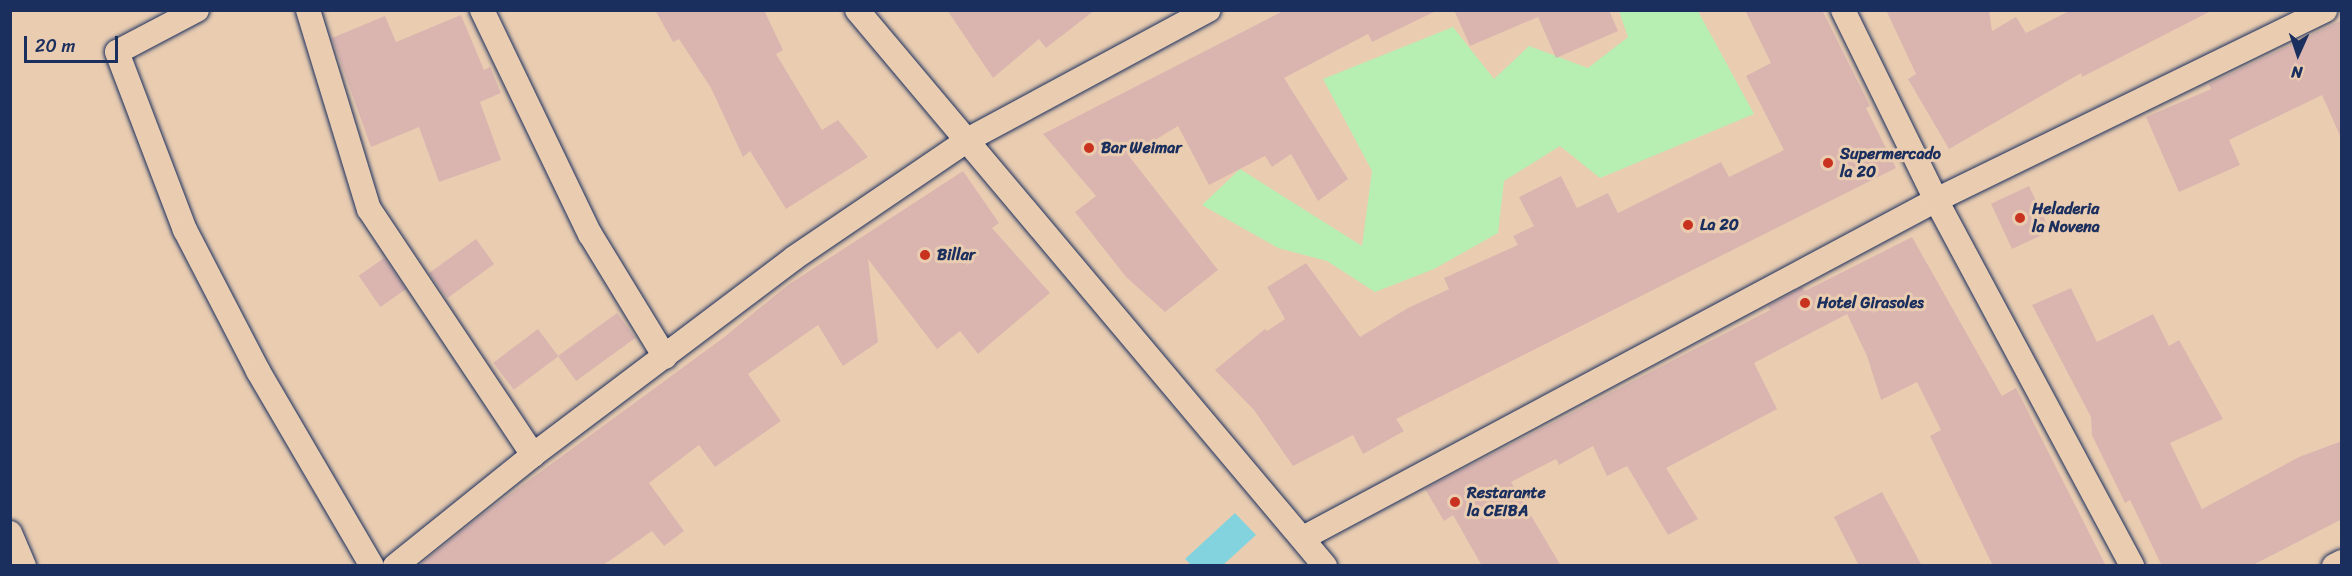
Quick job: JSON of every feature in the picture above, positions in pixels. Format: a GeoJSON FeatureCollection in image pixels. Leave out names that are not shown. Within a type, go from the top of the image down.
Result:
{"type":"FeatureCollection","features":[{"type":"Feature","properties":{"kind":"street"},"geometry":{"type":"LineString","coordinates":[[197,10],[117,52],[185,230],[258,371],[372,566]]}},
{"type":"Feature","properties":{"kind":"street"},"geometry":{"type":"LineString","coordinates":[[308,10],[369,209],[533,455]]}},
{"type":"Feature","properties":{"kind":"street"},"geometry":{"type":"LineString","coordinates":[[482,10],[590,234],[665,357]]}},
{"type":"Feature","properties":{"kind":"street"},"geometry":{"type":"LineString","coordinates":[[857,10],[969,139],[1324,566]]}},
{"type":"Feature","properties":{"kind":"street"},"geometry":{"type":"LineString","coordinates":[[395,566],[533,455],[794,258],[969,139],[1209,10]]}},
{"type":"Feature","properties":{"kind":"street"},"geometry":{"type":"LineString","coordinates":[[1843,10],[1936,200],[2132,566]]}},
{"type":"Feature","properties":{"kind":"street"},"geometry":{"type":"LineString","coordinates":[[1303,538],[1936,200],[2325,10]]}},
{"type":"Feature","properties":{"kind":"street"},"geometry":{"type":"LineString","coordinates":[[10,533],[24,566]]}},
{"type":"Feature","properties":{"kind":"street"},"geometry":{"type":"LineString","coordinates":[[2334,566],[2342,562]]}},
{"type":"Feature","properties":{"kind":"green space"},"geometry":{"type":"Polygon","coordinates":[[[1619,11],[1698,11],[1754,114],[1600,178],[1560,146],[1504,181],[1498,233],[1434,269],[1375,292],[1327,261],[1278,248],[1202,205],[1240,169],[1362,246],[1372,171],[1323,79],[1453,27],[1494,79],[1529,46],[1588,68],[1628,37],[1619,11]]]}},
{"type":"Feature","properties":{"kind":"water"},"geometry":{"type":"Polygon","coordinates":[[[1235,513],[1256,535],[1223,565],[1191,565],[1185,559],[1235,513]]]}},
{"type":"Feature","properties":{"kind":"building"},"geometry":{"type":"Polygon","coordinates":[[[655,10],[764,10],[783,50],[776,54],[822,130],[838,120],[868,157],[786,209],[750,151],[743,157],[711,88],[679,39],[673,42],[655,10]]]}},
{"type":"Feature","properties":{"kind":"building"},"geometry":{"type":"Polygon","coordinates":[[[947,10],[1095,10],[1046,48],[1039,39],[993,78],[947,10]]]}},
{"type":"Feature","properties":{"kind":"building"},"geometry":{"type":"Polygon","coordinates":[[[1285,10],[1438,10],[1372,42],[1368,34],[1284,78],[1348,179],[1318,201],[1291,154],[1272,167],[1265,156],[1209,185],[1178,126],[1129,156],[1218,270],[1165,312],[1126,277],[1075,212],[1096,196],[1043,134],[1285,10]]]}},
{"type":"Feature","properties":{"kind":"building"},"geometry":{"type":"Polygon","coordinates":[[[1454,10],[1609,10],[1618,31],[1556,58],[1538,17],[1470,46],[1454,10]]]}},
{"type":"Feature","properties":{"kind":"building"},"geometry":{"type":"Polygon","coordinates":[[[1745,10],[1822,10],[1870,106],[1866,108],[1896,168],[1396,419],[1404,431],[1363,454],[1353,435],[1293,466],[1254,410],[1215,370],[1265,329],[1267,331],[1285,319],[1267,287],[1306,263],[1360,337],[1408,308],[1449,289],[1444,278],[1518,245],[1513,236],[1534,226],[1519,197],[1561,176],[1577,208],[1608,193],[1618,213],[1721,162],[1729,177],[1784,150],[1746,76],[1771,63],[1745,10]]]}},
{"type":"Feature","properties":{"kind":"building"},"geometry":{"type":"Polygon","coordinates":[[[1886,10],[1989,10],[1992,31],[2016,17],[2026,33],[2071,10],[2213,10],[2082,77],[2081,73],[1949,149],[1908,79],[1916,74],[1886,10]]]}},
{"type":"Feature","properties":{"kind":"building"},"geometry":{"type":"Polygon","coordinates":[[[461,15],[484,70],[490,67],[501,93],[480,102],[501,160],[439,182],[419,127],[371,147],[332,38],[385,16],[396,42],[461,15]]]}},
{"type":"Feature","properties":{"kind":"building"},"geometry":{"type":"Polygon","coordinates":[[[2342,20],[2342,140],[2322,95],[2229,140],[2240,165],[2179,192],[2146,117],[2211,89],[2209,84],[2342,20]]]}},
{"type":"Feature","properties":{"kind":"building"},"geometry":{"type":"Polygon","coordinates":[[[963,171],[999,223],[992,228],[1050,293],[978,354],[960,331],[937,349],[868,259],[878,342],[843,366],[818,325],[748,374],[781,421],[715,467],[699,445],[649,483],[684,531],[664,546],[652,531],[602,566],[418,566],[483,514],[723,338],[788,285],[963,171]]]}},
{"type":"Feature","properties":{"kind":"building","name":"Heladeria la Novena"},"geometry":{"type":"Polygon","coordinates":[[[2029,186],[2050,231],[2012,249],[1991,204],[2029,186]]]}},
{"type":"Feature","properties":{"kind":"building"},"geometry":{"type":"Polygon","coordinates":[[[1912,237],[2002,396],[2016,388],[2106,566],[1993,566],[1930,436],[1941,430],[1917,382],[1881,400],[1867,356],[1847,314],[1754,363],[1777,409],[1666,468],[1698,519],[1668,535],[1627,466],[1607,476],[1593,446],[1559,465],[1556,459],[1511,482],[1561,566],[1482,566],[1453,515],[1444,521],[1425,489],[1770,310],[1768,306],[1802,287],[1805,291],[1912,237]]]}},
{"type":"Feature","properties":{"kind":"building"},"geometry":{"type":"Polygon","coordinates":[[[476,239],[494,264],[447,298],[429,273],[476,239]]]}},
{"type":"Feature","properties":{"kind":"building"},"geometry":{"type":"Polygon","coordinates":[[[384,258],[406,289],[380,307],[359,276],[384,258]]]}},
{"type":"Feature","properties":{"kind":"building"},"geometry":{"type":"Polygon","coordinates":[[[2071,288],[2097,342],[2153,314],[2169,346],[2179,340],[2223,419],[2170,443],[2202,509],[2299,457],[2342,441],[2342,519],[2251,566],[2162,566],[2130,500],[2125,503],[2092,435],[2091,417],[2032,305],[2071,288]]]}},
{"type":"Feature","properties":{"kind":"building"},"geometry":{"type":"Polygon","coordinates":[[[617,313],[635,338],[576,381],[558,356],[617,313]]]}},
{"type":"Feature","properties":{"kind":"building"},"geometry":{"type":"Polygon","coordinates":[[[538,329],[558,356],[514,390],[493,363],[538,329]]]}},
{"type":"Feature","properties":{"kind":"building"},"geometry":{"type":"Polygon","coordinates":[[[1882,492],[1922,566],[1859,566],[1834,517],[1882,492]]]}},
{"type":"Feature","properties":{"kind":"place","name":"Bar Weimar"},"geometry":{"type":"Point","coordinates":[1089,148]}},
{"type":"Feature","properties":{"kind":"place","name":"Supermercado la 20"},"geometry":{"type":"Point","coordinates":[1828,163]}},
{"type":"Feature","properties":{"kind":"place","name":"Heladeria la Novena"},"geometry":{"type":"Point","coordinates":[2020,218]}},
{"type":"Feature","properties":{"kind":"place","name":"La 20"},"geometry":{"type":"Point","coordinates":[1688,225]}},
{"type":"Feature","properties":{"kind":"place","name":"Billar"},"geometry":{"type":"Point","coordinates":[925,255]}},
{"type":"Feature","properties":{"kind":"place","name":"Hotel Girasoles"},"geometry":{"type":"Point","coordinates":[1805,303]}},
{"type":"Feature","properties":{"kind":"place","name":"Restarante la CEIBA"},"geometry":{"type":"Point","coordinates":[1455,502]}}]}
